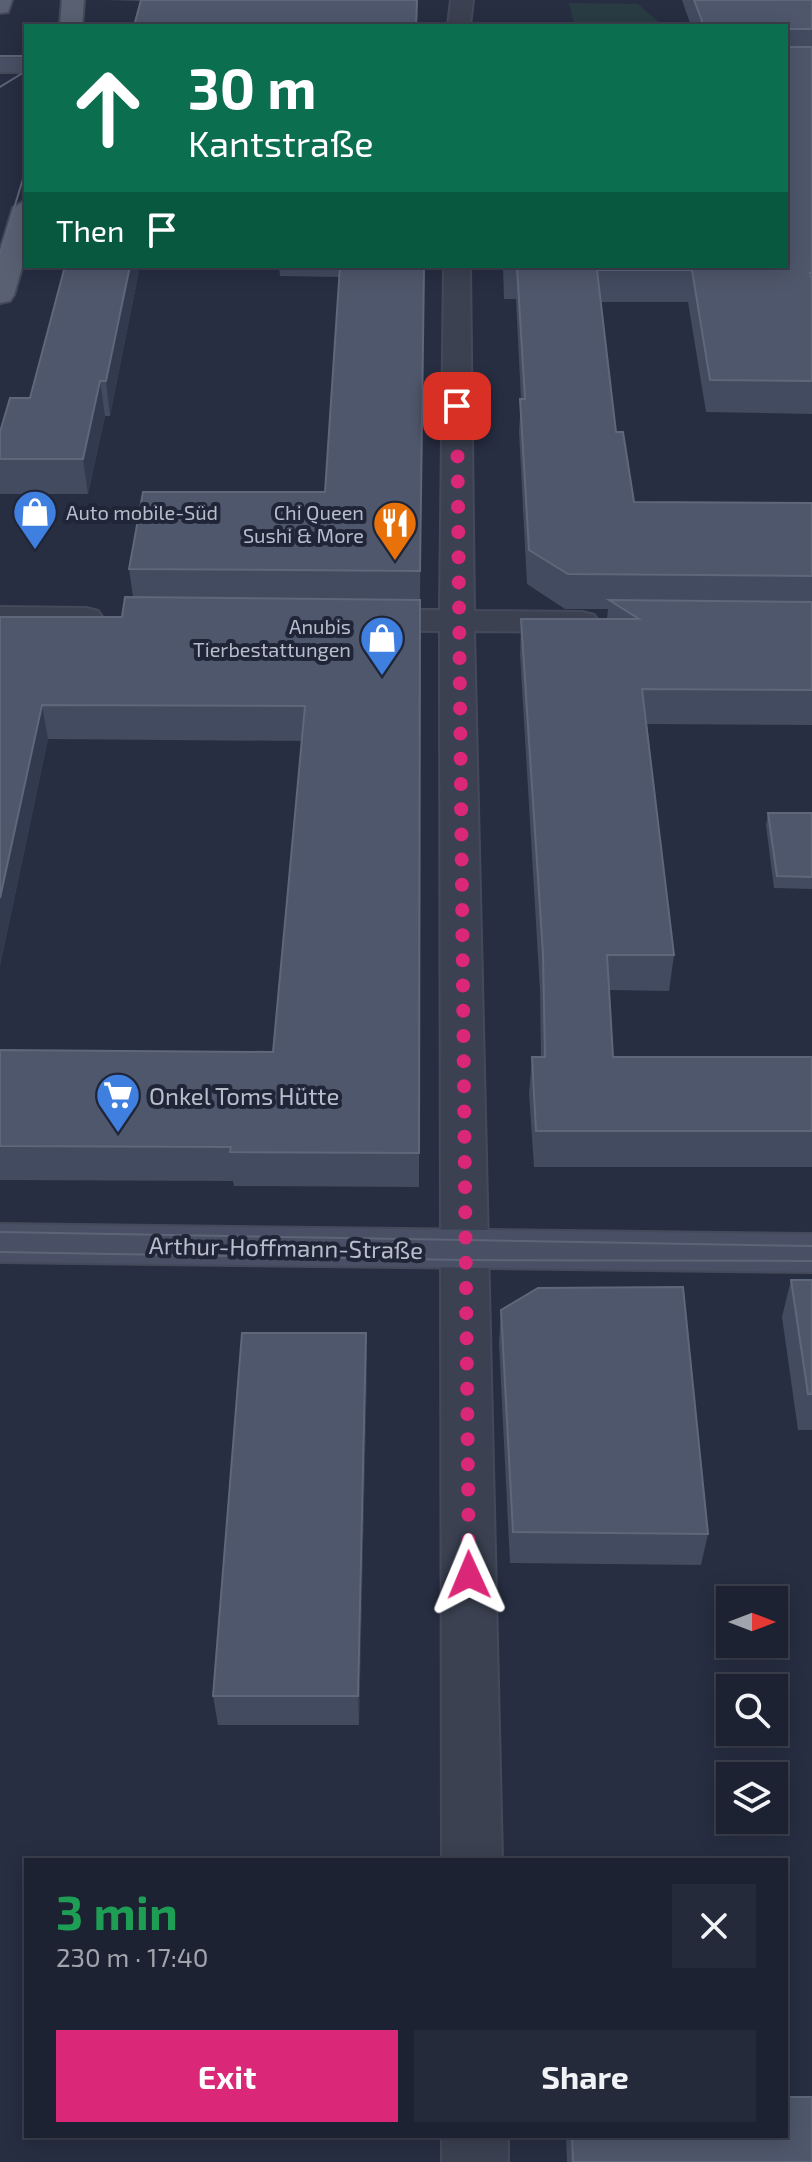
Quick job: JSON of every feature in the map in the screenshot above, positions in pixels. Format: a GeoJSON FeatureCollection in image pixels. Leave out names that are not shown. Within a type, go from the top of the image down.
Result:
{"type":"FeatureCollection","features":[{"type":"Feature","properties":{"kind":"main road"},"geometry":{"type":"LineString","coordinates":[[0,7],[1,0]]}},
{"type":"Feature","properties":{"kind":"main road"},"geometry":{"type":"LineString","coordinates":[[71,24],[73,0]]}},
{"type":"Feature","properties":{"kind":"main road"},"geometry":{"type":"LineString","coordinates":[[0,295],[24,215]]}},
{"type":"Feature","properties":{"kind":"street"},"geometry":{"type":"LineString","coordinates":[[459,24],[462,0]]}},
{"type":"Feature","properties":{"kind":"street"},"geometry":{"type":"LineString","coordinates":[[0,65],[24,65]]}},
{"type":"Feature","properties":{"kind":"street"},"geometry":{"type":"LineString","coordinates":[[457,268],[457,621],[472,1858]]}},
{"type":"Feature","properties":{"kind":"street"},"geometry":{"type":"LineString","coordinates":[[0,617],[123,618]]}},
{"type":"Feature","properties":{"kind":"street"},"geometry":{"type":"LineString","coordinates":[[324,619],[622,622]]}},
{"type":"Feature","properties":{"kind":"street","name":"Arthur-Hoffmann-Straße"},"geometry":{"type":"LineString","coordinates":[[0,1243],[812,1253]]}},
{"type":"Feature","properties":{"kind":"street"},"geometry":{"type":"LineString","coordinates":[[475,2138],[475,2162]]}},
{"type":"Feature","properties":{"kind":"shaded area"},"geometry":{"type":"Polygon","coordinates":[[[569,3],[638,4],[661,24],[574,24],[569,3]]]}},
{"type":"Feature","properties":{"kind":"building"},"geometry":{"type":"Polygon","coordinates":[[[141,0],[417,0],[416,24],[135,24],[141,0]]]}},
{"type":"Feature","properties":{"kind":"building"},"geometry":{"type":"Polygon","coordinates":[[[694,0],[812,0],[812,29],[788,29],[788,24],[703,24],[694,0]]]}},
{"type":"Feature","properties":{"kind":"building"},"geometry":{"type":"Polygon","coordinates":[[[788,47],[812,47],[812,381],[710,380],[692,270],[597,270],[616,432],[623,432],[634,502],[812,503],[812,576],[568,574],[529,550],[520,399],[525,399],[517,268],[788,268],[788,47]]]}},
{"type":"Feature","properties":{"kind":"building"},"geometry":{"type":"Polygon","coordinates":[[[64,268],[130,268],[106,381],[100,381],[83,459],[0,459],[0,432],[10,398],[30,398],[64,268]]]}},
{"type":"Feature","properties":{"kind":"building"},"geometry":{"type":"Polygon","coordinates":[[[340,268],[424,268],[420,571],[129,569],[143,492],[325,492],[340,268]]]}},
{"type":"Feature","properties":{"kind":"building"},"geometry":{"type":"Polygon","coordinates":[[[125,597],[420,600],[419,1153],[230,1152],[231,1147],[0,1146],[0,1050],[273,1052],[305,706],[42,705],[0,898],[0,617],[122,617],[125,597]]]}},
{"type":"Feature","properties":{"kind":"building"},"geometry":{"type":"Polygon","coordinates":[[[609,600],[812,602],[812,690],[642,689],[674,955],[607,955],[613,1057],[812,1057],[812,1131],[536,1131],[532,1057],[545,1057],[543,954],[521,619],[639,619],[609,600]]]}},
{"type":"Feature","properties":{"kind":"building"},"geometry":{"type":"Polygon","coordinates":[[[768,813],[812,813],[812,877],[777,876],[768,813]]]}},
{"type":"Feature","properties":{"kind":"building"},"geometry":{"type":"Polygon","coordinates":[[[791,1280],[812,1280],[812,1394],[808,1394],[791,1280]]]}},
{"type":"Feature","properties":{"kind":"building"},"geometry":{"type":"Polygon","coordinates":[[[683,1287],[708,1534],[513,1532],[501,1310],[538,1288],[683,1287]]]}},
{"type":"Feature","properties":{"kind":"building"},"geometry":{"type":"Polygon","coordinates":[[[242,1333],[366,1333],[358,1696],[213,1696],[242,1333]]]}},
{"type":"Feature","properties":{"kind":"building"},"geometry":{"type":"Polygon","coordinates":[[[788,2097],[812,2097],[812,2162],[573,2162],[572,2138],[788,2138],[788,2097]]]}},
{"type":"Feature","properties":{"kind":"tram line"},"geometry":{"type":"LineString","coordinates":[[0,56],[24,56]]}},
{"type":"Feature","properties":{"kind":"tram line"},"geometry":{"type":"LineString","coordinates":[[0,87],[24,72]]}},
{"type":"Feature","properties":{"kind":"tram line"},"geometry":{"type":"LineString","coordinates":[[0,254],[24,176]]}},
{"type":"Feature","properties":{"kind":"tram line"},"geometry":{"type":"LineString","coordinates":[[0,1232],[812,1246]]}},
{"type":"Feature","properties":{"kind":"tram line"},"geometry":{"type":"LineString","coordinates":[[0,1252],[464,1260],[812,1261]]}},
{"type":"Feature","properties":{"kind":"place","name":"Auto mobile-Süd"},"geometry":{"type":"Point","coordinates":[35,551]}},
{"type":"Feature","properties":{"kind":"place","name":"Chi Queen Sushi & More"},"geometry":{"type":"Point","coordinates":[395,562]}},
{"type":"Feature","properties":{"kind":"place","name":"Anubis Tierbestattungen"},"geometry":{"type":"Point","coordinates":[382,677]}},
{"type":"Feature","properties":{"kind":"place","name":"Onkel Toms Hütte"},"geometry":{"type":"Point","coordinates":[118,1134]}},
{"type":"Feature","properties":{"kind":"route"},"geometry":{"type":"LineString","coordinates":[[457,406],[464,1341],[469,1575]]}}]}
